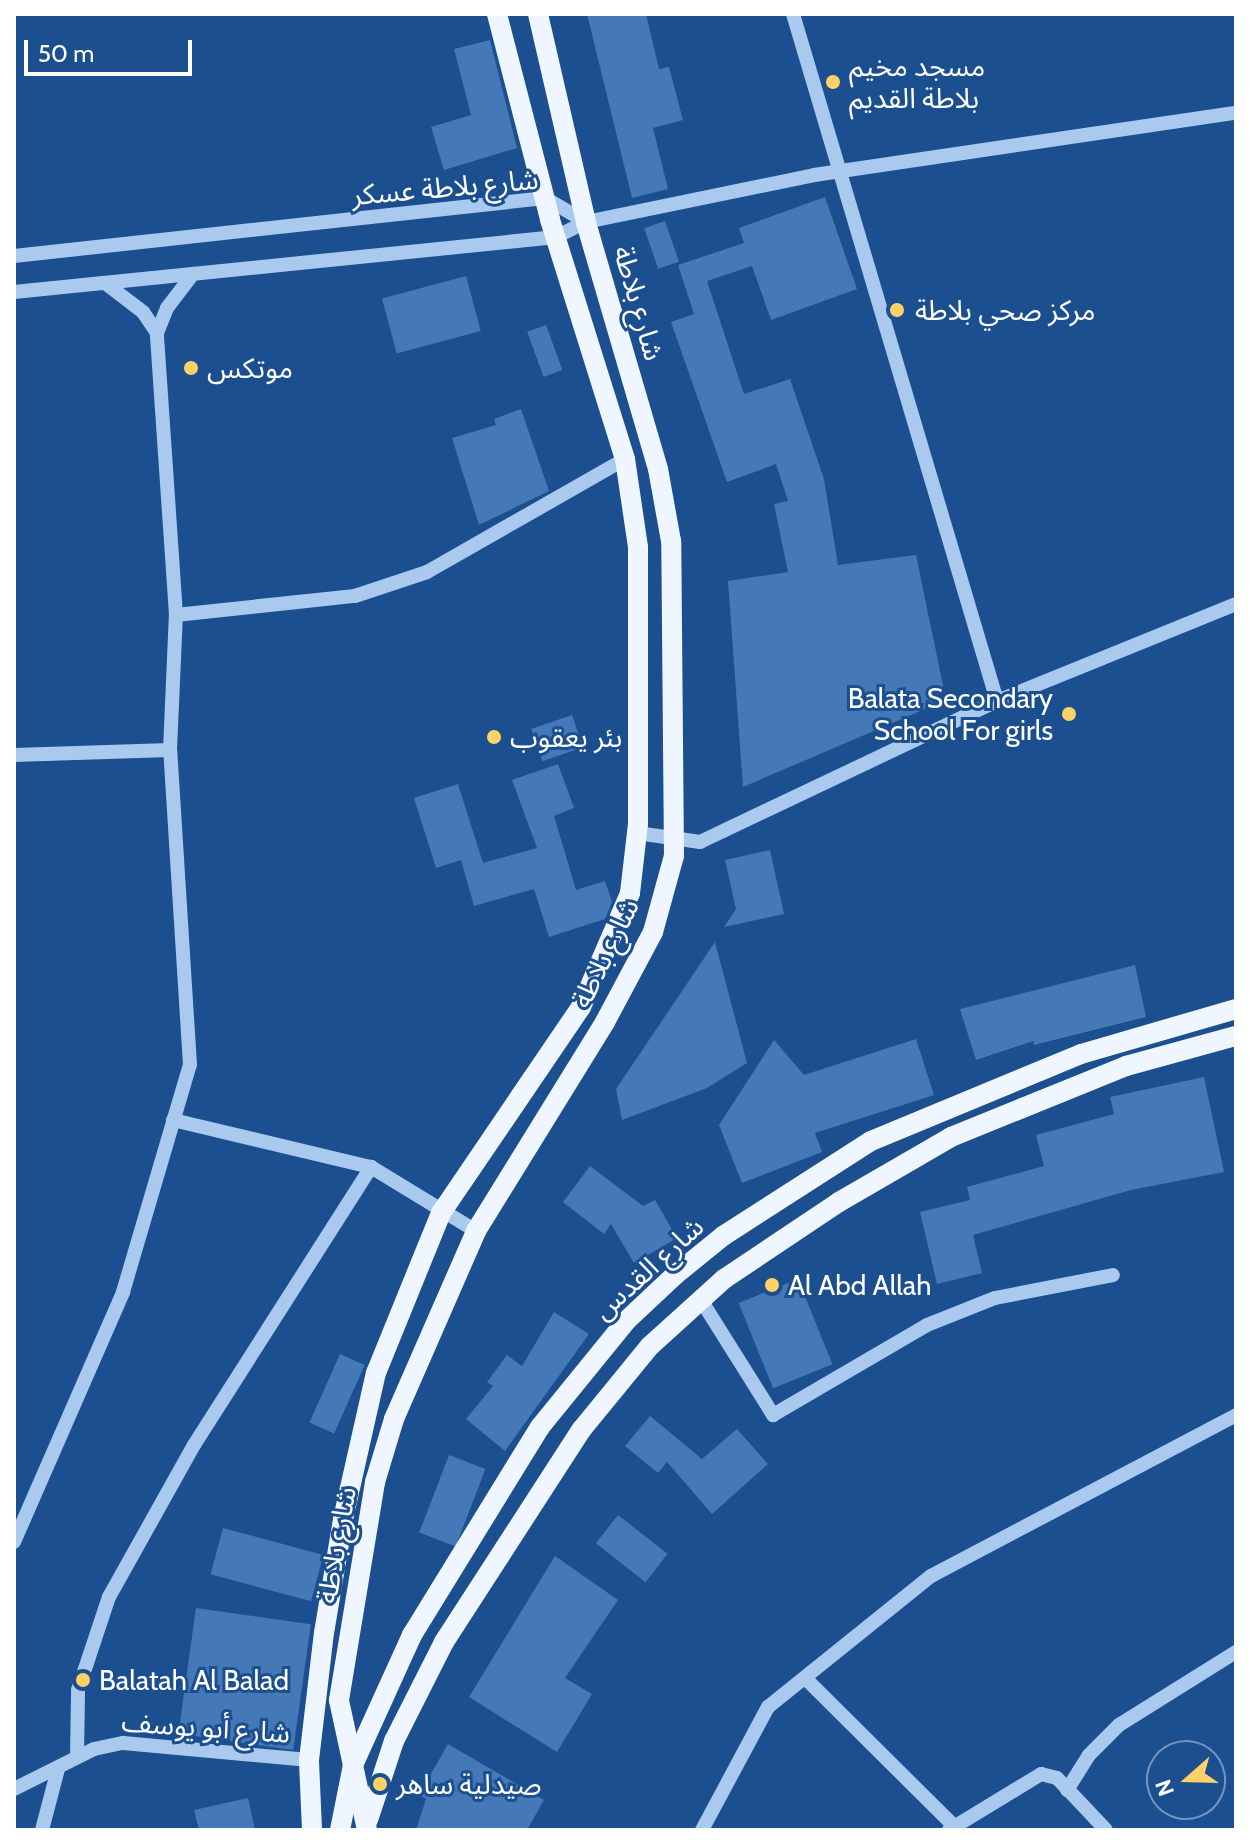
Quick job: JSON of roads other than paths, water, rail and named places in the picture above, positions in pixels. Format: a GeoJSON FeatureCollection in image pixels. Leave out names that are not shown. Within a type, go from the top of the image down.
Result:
{"type":"FeatureCollection","features":[{"type":"Feature","properties":{"kind":"main road","name":"شارع بلاطة"},"geometry":{"type":"LineString","coordinates":[[312,1830],[309,1760],[327,1619],[359,1438],[376,1373],[441,1213],[581,1007],[630,893],[637,833],[638,547],[625,459],[556,237],[497,14]]}},
{"type":"Feature","properties":{"kind":"main road","name":"شارع بلاطة"},"geometry":{"type":"LineString","coordinates":[[367,1825],[339,1700],[375,1482],[423,1343],[476,1231],[605,1022],[653,932],[674,841],[671,541],[658,469],[586,222],[538,14]]}},
{"type":"Feature","properties":{"kind":"main road","name":"شارع القدس"},"geometry":{"type":"LineString","coordinates":[[340,1830],[355,1772],[412,1635],[540,1427],[626,1321],[675,1275],[723,1236],[871,1141],[1081,1054],[1236,1009]]}},
{"type":"Feature","properties":{"kind":"main road"},"geometry":{"type":"LineString","coordinates":[[367,1825],[394,1741],[444,1642],[519,1521],[582,1429],[650,1346],[701,1300],[839,1202],[951,1137],[1126,1066],[1236,1036]]}},
{"type":"Feature","properties":{"kind":"street"},"geometry":{"type":"LineString","coordinates":[[793,14],[997,701]]}},
{"type":"Feature","properties":{"kind":"street"},"geometry":{"type":"LineString","coordinates":[[14,292],[556,237],[586,222],[841,170],[1236,113]]}},
{"type":"Feature","properties":{"kind":"street","name":"شارع بلاطة عسكر"},"geometry":{"type":"LineString","coordinates":[[14,256],[545,198],[586,222]]}},
{"type":"Feature","properties":{"kind":"street"},"geometry":{"type":"LineString","coordinates":[[16,1532],[123,1292],[190,1065],[170,750],[176,615],[157,333],[172,300],[193,274]]}},
{"type":"Feature","properties":{"kind":"street"},"geometry":{"type":"LineString","coordinates":[[105,283],[143,312],[157,333]]}},
{"type":"Feature","properties":{"kind":"street"},"geometry":{"type":"LineString","coordinates":[[176,615],[355,596],[427,572],[625,459]]}},
{"type":"Feature","properties":{"kind":"street"},"geometry":{"type":"LineString","coordinates":[[637,833],[674,841],[700,842],[997,701],[1236,604]]}},
{"type":"Feature","properties":{"kind":"street"},"geometry":{"type":"LineString","coordinates":[[14,755],[170,750]]}},
{"type":"Feature","properties":{"kind":"street"},"geometry":{"type":"LineString","coordinates":[[173,1120],[371,1167],[441,1213],[476,1231]]}},
{"type":"Feature","properties":{"kind":"street"},"geometry":{"type":"LineString","coordinates":[[77,1757],[78,1690],[109,1597],[194,1445],[371,1167]]}},
{"type":"Feature","properties":{"kind":"street"},"geometry":{"type":"LineString","coordinates":[[701,1300],[773,1415],[940,1320],[995,1298],[1113,1275]]}},
{"type":"Feature","properties":{"kind":"street"},"geometry":{"type":"LineString","coordinates":[[702,1830],[768,1707],[931,1576],[1236,1415]]}},
{"type":"Feature","properties":{"kind":"street"},"geometry":{"type":"LineString","coordinates":[[1067,1790],[1089,1755],[1119,1725],[1236,1652]]}},
{"type":"Feature","properties":{"kind":"street"},"geometry":{"type":"LineString","coordinates":[[805,1678],[951,1828],[1041,1774],[1057,1778],[1106,1830]]}},
{"type":"Feature","properties":{"kind":"street","name":"شارع أبو يوسف"},"geometry":{"type":"LineString","coordinates":[[14,1789],[77,1757],[123,1743],[309,1760]]}},
{"type":"Feature","properties":{"kind":"street"},"geometry":{"type":"LineString","coordinates":[[42,1830],[58,1769]]}},
{"type":"Feature","properties":{"kind":"place","name":"مسجد مخيم بلاطة القديم"},"geometry":{"type":"Point","coordinates":[833,82]}},
{"type":"Feature","properties":{"kind":"place","name":"مركز صحي بلاطة"},"geometry":{"type":"Point","coordinates":[897,310]}},
{"type":"Feature","properties":{"kind":"place","name":"موتكس"},"geometry":{"type":"Point","coordinates":[191,368]}},
{"type":"Feature","properties":{"kind":"place","name":"Balata Secondary School For girls"},"geometry":{"type":"Point","coordinates":[1069,714]}},
{"type":"Feature","properties":{"kind":"place","name":"بئر يعقوب"},"geometry":{"type":"Point","coordinates":[494,737]}},
{"type":"Feature","properties":{"kind":"place","name":"Al Abd Allah"},"geometry":{"type":"Point","coordinates":[772,1285]}},
{"type":"Feature","properties":{"kind":"place","name":"Balatah Al Balad"},"geometry":{"type":"Point","coordinates":[83,1680]}},
{"type":"Feature","properties":{"kind":"place","name":"صيدلية ساهر"},"geometry":{"type":"Point","coordinates":[380,1784]}}]}
